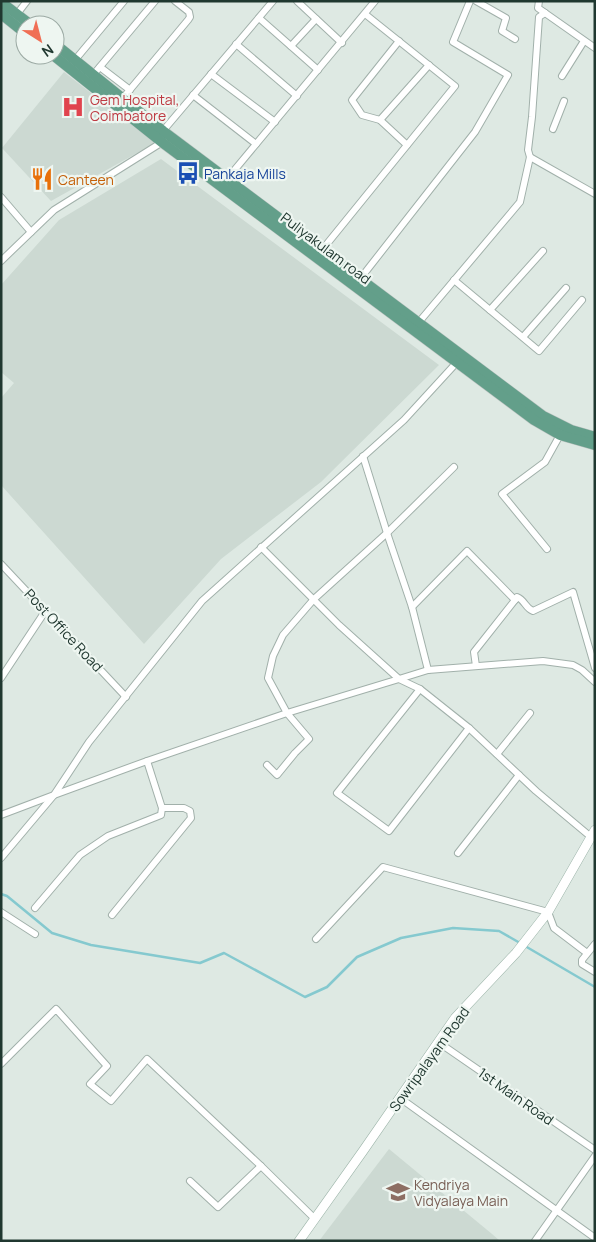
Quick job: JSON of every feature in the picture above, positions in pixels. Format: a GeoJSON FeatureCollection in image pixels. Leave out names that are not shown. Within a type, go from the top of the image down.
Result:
{"type":"FeatureCollection","features":[{"type":"Feature","properties":{"kind":"main road"},"geometry":{"type":"LineString","coordinates":[[1,2],[16,14]]}},
{"type":"Feature","properties":{"kind":"main road"},"geometry":{"type":"LineString","coordinates":[[1,14],[15,25]]}},
{"type":"Feature","properties":{"kind":"main road","name":"Puliyakulam road"},"geometry":{"type":"LineString","coordinates":[[65,52],[75,60],[96,71],[126,94],[163,137],[227,179],[419,322],[460,359],[534,420],[560,435],[595,445]]}},
{"type":"Feature","properties":{"kind":"main road","name":"Puliyakulam road"},"geometry":{"type":"LineString","coordinates":[[65,64],[460,359],[544,416],[571,430],[595,436]]}},
{"type":"Feature","properties":{"kind":"street"},"geometry":{"type":"LineString","coordinates":[[16,14],[27,1]]}},
{"type":"Feature","properties":{"kind":"street"},"geometry":{"type":"LineString","coordinates":[[75,60],[124,1]]}},
{"type":"Feature","properties":{"kind":"street"},"geometry":{"type":"LineString","coordinates":[[96,71],[155,1]]}},
{"type":"Feature","properties":{"kind":"street"},"geometry":{"type":"LineString","coordinates":[[126,94],[190,17],[189,12],[175,1]]}},
{"type":"Feature","properties":{"kind":"street"},"geometry":{"type":"LineString","coordinates":[[2,260],[54,210],[163,137],[194,95],[273,1]]}},
{"type":"Feature","properties":{"kind":"street"},"geometry":{"type":"LineString","coordinates":[[297,1],[342,43]]}},
{"type":"Feature","properties":{"kind":"street"},"geometry":{"type":"LineString","coordinates":[[227,179],[375,1]]}},
{"type":"Feature","properties":{"kind":"street"},"geometry":{"type":"LineString","coordinates":[[360,279],[475,132],[508,76],[453,42],[470,1]]}},
{"type":"Feature","properties":{"kind":"street"},"geometry":{"type":"LineString","coordinates":[[476,1],[506,18],[502,31],[515,39]]}},
{"type":"Feature","properties":{"kind":"street"},"geometry":{"type":"LineString","coordinates":[[539,1],[538,8],[594,47]]}},
{"type":"Feature","properties":{"kind":"street"},"geometry":{"type":"LineString","coordinates":[[419,322],[520,202],[530,157],[528,150],[539,17],[545,13]]}},
{"type":"Feature","properties":{"kind":"street"},"geometry":{"type":"LineString","coordinates":[[322,250],[454,86],[365,14]]}},
{"type":"Feature","properties":{"kind":"street"},"geometry":{"type":"LineString","coordinates":[[259,18],[318,70]]}},
{"type":"Feature","properties":{"kind":"street"},"geometry":{"type":"LineString","coordinates":[[291,46],[316,19]]}},
{"type":"Feature","properties":{"kind":"street"},"geometry":{"type":"LineString","coordinates":[[399,41],[352,100],[362,115],[380,120],[407,145]]}},
{"type":"Feature","properties":{"kind":"street"},"geometry":{"type":"LineString","coordinates":[[562,76],[584,41]]}},
{"type":"Feature","properties":{"kind":"street"},"geometry":{"type":"LineString","coordinates":[[236,44],[297,96]]}},
{"type":"Feature","properties":{"kind":"street"},"geometry":{"type":"LineString","coordinates":[[380,120],[429,66]]}},
{"type":"Feature","properties":{"kind":"street"},"geometry":{"type":"LineString","coordinates":[[211,74],[274,122]]}},
{"type":"Feature","properties":{"kind":"street"},"geometry":{"type":"LineString","coordinates":[[194,95],[256,144]]}},
{"type":"Feature","properties":{"kind":"street"},"geometry":{"type":"LineString","coordinates":[[553,129],[564,101]]}},
{"type":"Feature","properties":{"kind":"street"},"geometry":{"type":"LineString","coordinates":[[530,157],[595,194]]}},
{"type":"Feature","properties":{"kind":"street"},"geometry":{"type":"LineString","coordinates":[[1,197],[31,232]]}},
{"type":"Feature","properties":{"kind":"street"},"geometry":{"type":"LineString","coordinates":[[490,310],[543,251]]}},
{"type":"Feature","properties":{"kind":"street"},"geometry":{"type":"LineString","coordinates":[[454,280],[539,351],[582,300]]}},
{"type":"Feature","properties":{"kind":"street"},"geometry":{"type":"LineString","coordinates":[[522,337],[566,288]]}},
{"type":"Feature","properties":{"kind":"street"},"geometry":{"type":"LineString","coordinates":[[1,858],[54,796],[89,742],[202,601],[404,420],[460,359]]}},
{"type":"Feature","properties":{"kind":"street"},"geometry":{"type":"LineString","coordinates":[[546,549],[502,494],[545,462],[560,435]]}},
{"type":"Feature","properties":{"kind":"street"},"geometry":{"type":"LineString","coordinates":[[363,456],[386,532],[412,607],[428,670]]}},
{"type":"Feature","properties":{"kind":"street"},"geometry":{"type":"LineString","coordinates":[[267,765],[277,775],[295,752],[309,739],[287,713],[268,678],[273,656],[283,635],[314,599],[454,467]]}},
{"type":"Feature","properties":{"kind":"street"},"geometry":{"type":"LineString","coordinates":[[262,547],[340,625],[399,679],[420,689],[469,728],[536,791],[593,833]]}},
{"type":"Feature","properties":{"kind":"street"},"geometry":{"type":"LineString","coordinates":[[412,607],[467,551],[515,600]]}},
{"type":"Feature","properties":{"kind":"street","name":"Post Office Road"},"geometry":{"type":"LineString","coordinates":[[1,564],[126,697]]}},
{"type":"Feature","properties":{"kind":"street"},"geometry":{"type":"LineString","coordinates":[[476,666],[474,652],[518,597],[521,598],[528,609],[533,611],[573,592],[595,668]]}},
{"type":"Feature","properties":{"kind":"street"},"geometry":{"type":"LineString","coordinates":[[1,678],[46,610]]}},
{"type":"Feature","properties":{"kind":"street"},"geometry":{"type":"LineString","coordinates":[[1,815],[147,761],[287,713],[428,670],[543,661],[564,663],[582,670],[595,682]]}},
{"type":"Feature","properties":{"kind":"street"},"geometry":{"type":"LineString","coordinates":[[420,689],[337,793],[389,831],[469,728]]}},
{"type":"Feature","properties":{"kind":"street"},"geometry":{"type":"LineString","coordinates":[[497,754],[530,713]]}},
{"type":"Feature","properties":{"kind":"street"},"geometry":{"type":"LineString","coordinates":[[35,908],[80,855],[108,836],[161,815],[162,808],[147,761]]}},
{"type":"Feature","properties":{"kind":"street"},"geometry":{"type":"LineString","coordinates":[[458,853],[519,775]]}},
{"type":"Feature","properties":{"kind":"street"},"geometry":{"type":"LineString","coordinates":[[112,915],[192,818],[190,811],[184,808],[162,808]]}},
{"type":"Feature","properties":{"kind":"street","name":"Sowripalayam Road"},"geometry":{"type":"LineString","coordinates":[[299,1241],[455,1018],[533,933],[548,912],[593,833]]}},
{"type":"Feature","properties":{"kind":"street"},"geometry":{"type":"LineString","coordinates":[[316,939],[383,867],[548,912],[554,928],[587,953]]}},
{"type":"Feature","properties":{"kind":"street"},"geometry":{"type":"LineString","coordinates":[[1,912],[34,934]]}},
{"type":"Feature","properties":{"kind":"street"},"geometry":{"type":"LineString","coordinates":[[595,944],[582,960],[582,964],[595,972]]}},
{"type":"Feature","properties":{"kind":"street"},"geometry":{"type":"LineString","coordinates":[[1,1064],[56,1009],[107,1066],[90,1084],[111,1101],[147,1059],[315,1219]]}},
{"type":"Feature","properties":{"kind":"street","name":"1st Main Road"},"geometry":{"type":"LineString","coordinates":[[438,1042],[595,1150]]}},
{"type":"Feature","properties":{"kind":"street"},"geometry":{"type":"LineString","coordinates":[[400,1098],[595,1238]]}},
{"type":"Feature","properties":{"kind":"street"},"geometry":{"type":"LineString","coordinates":[[535,1241],[595,1156]]}},
{"type":"Feature","properties":{"kind":"street"},"geometry":{"type":"LineString","coordinates":[[190,1181],[218,1207],[261,1166]]}},
{"type":"Feature","properties":{"kind":"shaded area","name":"Gem Hospital, Coimbatore"},"geometry":{"type":"Polygon","coordinates":[[[64,72],[155,143],[51,201],[2,148],[64,72]]]}},
{"type":"Feature","properties":{"kind":"shaded area"},"geometry":{"type":"Polygon","coordinates":[[[161,159],[439,365],[321,482],[221,559],[144,644],[1,485],[1,398],[14,383],[1,372],[1,285],[59,220],[161,159]]]}},
{"type":"Feature","properties":{"kind":"shaded area","name":"Kendriya Vidyalaya Main"},"geometry":{"type":"Polygon","coordinates":[[[389,1149],[492,1234],[500,1241],[319,1241],[389,1149]]]}},
{"type":"Feature","properties":{"kind":"waterway"},"geometry":{"type":"LineString","coordinates":[[1,894],[7,896],[52,933],[91,945],[200,963],[224,953],[305,997],[327,987],[357,957],[401,938],[453,928],[499,931],[520,943]]}},
{"type":"Feature","properties":{"kind":"waterway"},"geometry":{"type":"LineString","coordinates":[[525,946],[595,987]]}},
{"type":"Feature","properties":{"kind":"place","name":"Gem Hospital, Coimbatore"},"geometry":{"type":"Point","coordinates":[73,107]}},
{"type":"Feature","properties":{"kind":"place","name":"Pankaja Mills"},"geometry":{"type":"Point","coordinates":[188,173]}},
{"type":"Feature","properties":{"kind":"place","name":"Canteen"},"geometry":{"type":"Point","coordinates":[42,179]}},
{"type":"Feature","properties":{"kind":"place","name":"Kendriya Vidyalaya Main"},"geometry":{"type":"Point","coordinates":[398,1192]}}]}
